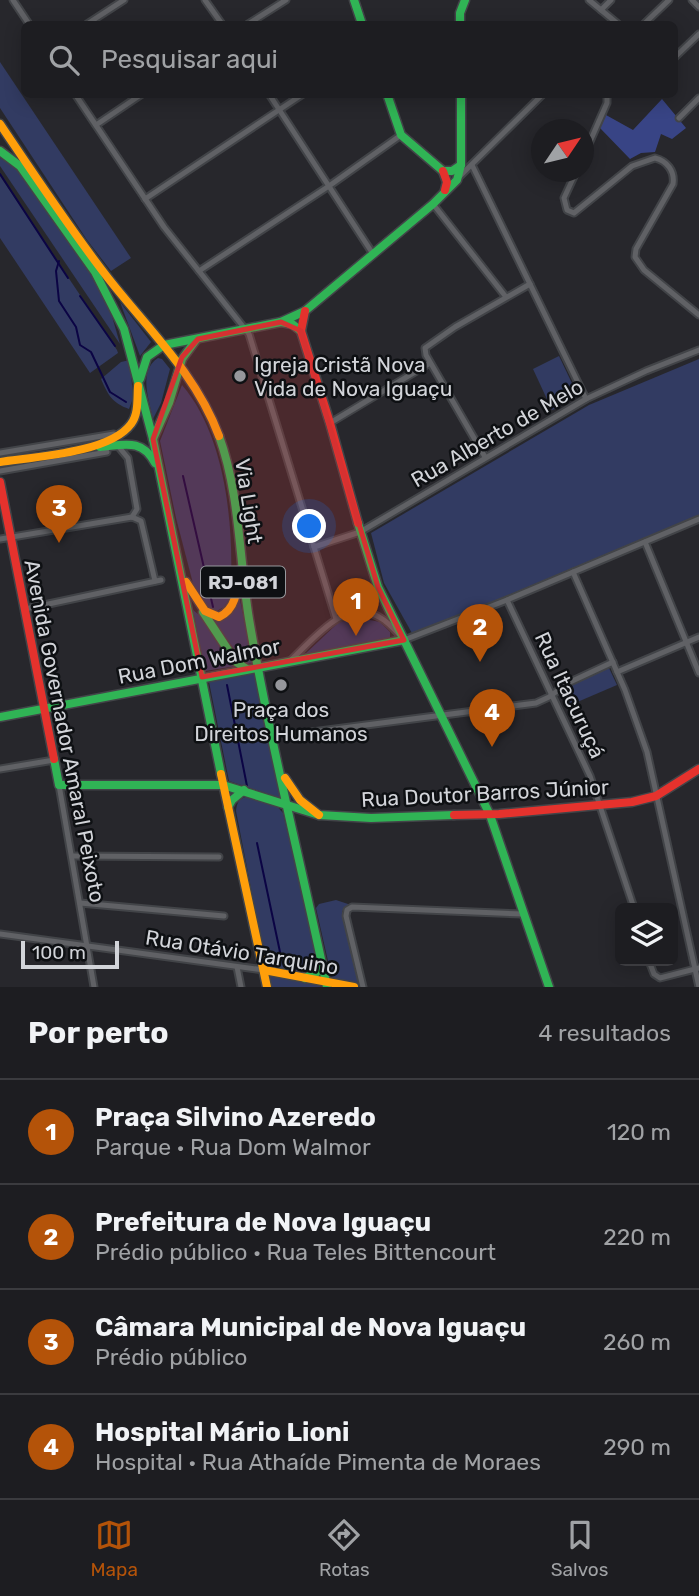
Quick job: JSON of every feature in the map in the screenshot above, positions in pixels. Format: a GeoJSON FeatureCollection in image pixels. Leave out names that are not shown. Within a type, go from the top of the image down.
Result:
{"type":"FeatureCollection","features":[{"type":"Feature","properties":{"kind":"main road"},"geometry":{"type":"LineString","coordinates":[[354,0],[361,21]]}},
{"type":"Feature","properties":{"kind":"main road"},"geometry":{"type":"LineString","coordinates":[[460,21],[465,0]]}},
{"type":"Feature","properties":{"kind":"main road"},"geometry":{"type":"LineString","coordinates":[[388,98],[401,135],[443,171],[447,182],[442,195]]}},
{"type":"Feature","properties":{"kind":"main road"},"geometry":{"type":"LineString","coordinates":[[120,438],[134,419],[142,366],[147,357],[164,345],[281,322],[305,311],[433,204],[457,180],[461,165],[461,98]]}},
{"type":"Feature","properties":{"kind":"main road"},"geometry":{"type":"LineString","coordinates":[[0,142],[4,138],[2,127]]}},
{"type":"Feature","properties":{"kind":"main road","name":"Via Light"},"geometry":{"type":"LineString","coordinates":[[2,127],[112,284],[179,366],[206,408],[227,461],[258,667],[286,808],[326,985]]}},
{"type":"Feature","properties":{"kind":"main road","name":"RJ-081"},"geometry":{"type":"LineString","coordinates":[[0,151],[23,170],[104,288],[124,329],[153,439],[267,987]]}},
{"type":"Feature","properties":{"kind":"main road"},"geometry":{"type":"LineString","coordinates":[[443,171],[452,171],[461,165]]}},
{"type":"Feature","properties":{"kind":"main road"},"geometry":{"type":"LineString","coordinates":[[300,331],[305,311]]}},
{"type":"Feature","properties":{"kind":"main road"},"geometry":{"type":"LineString","coordinates":[[281,322],[292,324],[300,331],[378,587],[410,644],[490,815],[548,987]]}},
{"type":"Feature","properties":{"kind":"main road"},"geometry":{"type":"LineString","coordinates":[[153,439],[171,397],[186,350],[198,339]]}},
{"type":"Feature","properties":{"kind":"main road"},"geometry":{"type":"LineString","coordinates":[[0,462],[82,448],[120,438],[144,447],[150,452],[158,468]]}},
{"type":"Feature","properties":{"kind":"main road","name":"Avenida Governador Amaral Peixoto"},"geometry":{"type":"LineString","coordinates":[[0,482],[59,785]]}},
{"type":"Feature","properties":{"kind":"main road"},"geometry":{"type":"LineString","coordinates":[[175,550],[198,605],[236,662],[247,669]]}},
{"type":"Feature","properties":{"kind":"main road"},"geometry":{"type":"LineString","coordinates":[[198,605],[213,615],[224,614],[231,608],[236,596],[240,553]]}},
{"type":"Feature","properties":{"kind":"main road","name":"Rua Dom Walmor"},"geometry":{"type":"LineString","coordinates":[[0,717],[290,661],[410,644]]}},
{"type":"Feature","properties":{"kind":"main road"},"geometry":{"type":"LineString","coordinates":[[280,769],[300,800],[319,815]]}},
{"type":"Feature","properties":{"kind":"main road","name":"Rua Doutor Barros Júnior"},"geometry":{"type":"LineString","coordinates":[[59,785],[223,785],[244,790],[286,808],[319,815],[371,818],[490,815],[632,802],[656,796],[699,769]]}},
{"type":"Feature","properties":{"kind":"main road"},"geometry":{"type":"LineString","coordinates":[[228,807],[244,790]]}},
{"type":"Feature","properties":{"kind":"main road"},"geometry":{"type":"LineString","coordinates":[[306,978],[316,973],[321,960]]}},
{"type":"Feature","properties":{"kind":"main road","name":"Rua Otávio Tarquino"},"geometry":{"type":"LineString","coordinates":[[264,970],[306,978],[326,985],[354,987]]}},
{"type":"Feature","properties":{"kind":"street"},"geometry":{"type":"LineString","coordinates":[[13,0],[27,21]]}},
{"type":"Feature","properties":{"kind":"street"},"geometry":{"type":"LineString","coordinates":[[92,21],[124,0]]}},
{"type":"Feature","properties":{"kind":"street"},"geometry":{"type":"LineString","coordinates":[[205,0],[220,21]]}},
{"type":"Feature","properties":{"kind":"street"},"geometry":{"type":"LineString","coordinates":[[253,21],[286,0]]}},
{"type":"Feature","properties":{"kind":"street"},"geometry":{"type":"LineString","coordinates":[[589,0],[612,21]]}},
{"type":"Feature","properties":{"kind":"street"},"geometry":{"type":"LineString","coordinates":[[601,10],[611,0]]}},
{"type":"Feature","properties":{"kind":"street"},"geometry":{"type":"LineString","coordinates":[[648,21],[669,0]]}},
{"type":"Feature","properties":{"kind":"street"},"geometry":{"type":"LineString","coordinates":[[692,0],[699,7]]}},
{"type":"Feature","properties":{"kind":"street"},"geometry":{"type":"LineString","coordinates":[[678,54],[699,34]]}},
{"type":"Feature","properties":{"kind":"street"},"geometry":{"type":"LineString","coordinates":[[78,98],[164,227],[246,329],[336,619]]}},
{"type":"Feature","properties":{"kind":"street"},"geometry":{"type":"LineString","coordinates":[[96,125],[136,98]]}},
{"type":"Feature","properties":{"kind":"street"},"geometry":{"type":"LineString","coordinates":[[272,98],[373,254]]}},
{"type":"Feature","properties":{"kind":"street"},"geometry":{"type":"LineString","coordinates":[[145,199],[297,98]]}},
{"type":"Feature","properties":{"kind":"street"},"geometry":{"type":"LineString","coordinates":[[457,180],[539,98]]}},
{"type":"Feature","properties":{"kind":"street"},"geometry":{"type":"LineString","coordinates":[[594,131],[607,98]]}},
{"type":"Feature","properties":{"kind":"street"},"geometry":{"type":"LineString","coordinates":[[679,118],[699,98]]}},
{"type":"Feature","properties":{"kind":"street"},"geometry":{"type":"LineString","coordinates":[[199,271],[329,187],[401,135]]}},
{"type":"Feature","properties":{"kind":"street"},"geometry":{"type":"LineString","coordinates":[[572,182],[564,201],[566,209],[573,213],[639,163],[653,158],[668,165],[674,178],[671,188],[636,249],[635,257],[644,270],[698,313]]}},
{"type":"Feature","properties":{"kind":"street"},"geometry":{"type":"LineString","coordinates":[[461,165],[472,165]]}},
{"type":"Feature","properties":{"kind":"street"},"geometry":{"type":"LineString","coordinates":[[472,165],[586,399]]}},
{"type":"Feature","properties":{"kind":"street"},"geometry":{"type":"LineString","coordinates":[[433,204],[506,297]]}},
{"type":"Feature","properties":{"kind":"street"},"geometry":{"type":"LineString","coordinates":[[485,457],[425,351],[427,345],[530,284]]}},
{"type":"Feature","properties":{"kind":"street","name":"Rua Alberto de Melo"},"geometry":{"type":"LineString","coordinates":[[314,547],[360,533],[586,399],[699,350]]}},
{"type":"Feature","properties":{"kind":"street"},"geometry":{"type":"LineString","coordinates":[[330,423],[430,363]]}},
{"type":"Feature","properties":{"kind":"street"},"geometry":{"type":"LineString","coordinates":[[0,453],[120,438],[128,458],[137,509],[132,517]]}},
{"type":"Feature","properties":{"kind":"street"},"geometry":{"type":"LineString","coordinates":[[0,471],[107,452]]}},
{"type":"Feature","properties":{"kind":"street"},"geometry":{"type":"LineString","coordinates":[[0,539],[132,517],[141,521],[158,581],[25,610]]}},
{"type":"Feature","properties":{"kind":"street"},"geometry":{"type":"LineString","coordinates":[[290,661],[336,619],[352,613],[381,617],[410,644],[699,519]]}},
{"type":"Feature","properties":{"kind":"street"},"geometry":{"type":"LineString","coordinates":[[645,542],[699,673]]}},
{"type":"Feature","properties":{"kind":"street"},"geometry":{"type":"LineString","coordinates":[[573,572],[642,736],[697,968],[699,987]]}},
{"type":"Feature","properties":{"kind":"street","name":"Rua Itacuruçá"},"geometry":{"type":"LineString","coordinates":[[507,600],[553,694],[601,805],[632,903]]}},
{"type":"Feature","properties":{"kind":"street"},"geometry":{"type":"LineString","coordinates":[[617,672],[699,637]]}},
{"type":"Feature","properties":{"kind":"street"},"geometry":{"type":"LineString","coordinates":[[312,732],[527,705],[544,700],[568,682],[612,662]]}},
{"type":"Feature","properties":{"kind":"street"},"geometry":{"type":"LineString","coordinates":[[0,769],[54,760]]}},
{"type":"Feature","properties":{"kind":"street","name":"Avenida Governador Amaral Peixoto"},"geometry":{"type":"LineString","coordinates":[[59,785],[94,987]]}},
{"type":"Feature","properties":{"kind":"street"},"geometry":{"type":"LineString","coordinates":[[72,856],[219,857]]}},
{"type":"Feature","properties":{"kind":"street"},"geometry":{"type":"LineString","coordinates":[[80,903],[224,916]]}},
{"type":"Feature","properties":{"kind":"street"},"geometry":{"type":"LineString","coordinates":[[363,987],[346,916],[347,910],[352,907],[523,914]]}},
{"type":"Feature","properties":{"kind":"street","name":"Rua Otávio Tarquino"},"geometry":{"type":"LineString","coordinates":[[0,934],[264,970]]}},
{"type":"Feature","properties":{"kind":"street"},"geometry":{"type":"LineString","coordinates":[[651,966],[654,974],[660,978],[697,968]]}},
{"type":"Feature","properties":{"kind":"street"},"geometry":{"type":"LineString","coordinates":[[237,967],[241,987]]}},
{"type":"Feature","properties":{"kind":"highlighted area"},"geometry":{"type":"Polygon","coordinates":[[[281,322],[301,331],[378,587],[404,640],[202,677],[153,439],[182,357],[198,339],[281,322]]]}},
{"type":"Feature","properties":{"kind":"shaded area"},"geometry":{"type":"Polygon","coordinates":[[[0,62],[21,93],[21,98],[24,98],[131,258],[111,271],[87,240],[0,108],[0,62]]]}},
{"type":"Feature","properties":{"kind":"shaded area"},"geometry":{"type":"Polygon","coordinates":[[[662,99],[686,128],[672,139],[661,134],[655,152],[641,153],[630,159],[600,128],[606,115],[633,130],[662,99]]]}},
{"type":"Feature","properties":{"kind":"shaded area"},"geometry":{"type":"Polygon","coordinates":[[[0,158],[18,166],[107,299],[120,344],[0,166],[0,158]]]}},
{"type":"Feature","properties":{"kind":"shaded area"},"geometry":{"type":"Polygon","coordinates":[[[0,176],[117,350],[118,353],[90,373],[0,238],[0,176]]]}},
{"type":"Feature","properties":{"kind":"shaded area"},"geometry":{"type":"Polygon","coordinates":[[[120,302],[151,342],[140,356],[120,302]]]}},
{"type":"Feature","properties":{"kind":"shaded area"},"geometry":{"type":"Polygon","coordinates":[[[559,356],[578,396],[552,410],[533,369],[559,356]]]}},
{"type":"Feature","properties":{"kind":"shaded area"},"geometry":{"type":"Polygon","coordinates":[[[158,358],[170,369],[161,403],[153,419],[146,386],[148,370],[158,358]]]}},
{"type":"Feature","properties":{"kind":"shaded area"},"geometry":{"type":"Polygon","coordinates":[[[699,359],[699,515],[413,635],[384,583],[371,533],[589,405],[699,359]]]}},
{"type":"Feature","properties":{"kind":"shaded area"},"geometry":{"type":"Polygon","coordinates":[[[130,360],[133,398],[129,409],[111,398],[101,379],[121,362],[130,360]]]}},
{"type":"Feature","properties":{"kind":"shaded area"},"geometry":{"type":"Polygon","coordinates":[[[182,385],[197,406],[209,431],[225,487],[231,545],[230,598],[224,607],[215,612],[209,611],[197,599],[160,441],[182,385]]]}},
{"type":"Feature","properties":{"kind":"shaded area"},"geometry":{"type":"Polygon","coordinates":[[[239,595],[253,663],[245,664],[213,620],[239,595]]]}},
{"type":"Feature","properties":{"kind":"shaded area"},"geometry":{"type":"Polygon","coordinates":[[[193,610],[203,618],[237,666],[205,671],[193,610]]]}},
{"type":"Feature","properties":{"kind":"shaded area"},"geometry":{"type":"Polygon","coordinates":[[[360,618],[380,622],[390,632],[390,637],[384,641],[304,655],[339,622],[360,618]]]}},
{"type":"Feature","properties":{"kind":"shaded area"},"geometry":{"type":"Polygon","coordinates":[[[609,668],[617,685],[568,706],[560,689],[609,668]]]}},
{"type":"Feature","properties":{"kind":"shaded area"},"geometry":{"type":"Polygon","coordinates":[[[256,672],[283,799],[229,781],[209,682],[256,672]]]}},
{"type":"Feature","properties":{"kind":"shaded area"},"geometry":{"type":"Polygon","coordinates":[[[253,796],[275,804],[283,813],[318,959],[314,965],[303,970],[269,965],[264,955],[236,811],[241,799],[253,796]]]}},
{"type":"Feature","properties":{"kind":"shaded area"},"geometry":{"type":"Polygon","coordinates":[[[336,900],[354,906],[342,911],[361,985],[333,983],[316,908],[319,904],[336,900]]]}},
{"type":"Feature","properties":{"kind":"shaded area"},"geometry":{"type":"Polygon","coordinates":[[[268,974],[320,985],[321,987],[271,987],[268,974]]]}},
{"type":"Feature","properties":{"kind":"waterway"},"geometry":{"type":"LineString","coordinates":[[0,174],[68,278]]}},
{"type":"Feature","properties":{"kind":"waterway"},"geometry":{"type":"LineString","coordinates":[[59,261],[56,271],[59,301],[76,327],[80,345],[91,352],[110,392],[126,402]]}},
{"type":"Feature","properties":{"kind":"waterway"},"geometry":{"type":"LineString","coordinates":[[80,296],[115,346]]}},
{"type":"Feature","properties":{"kind":"waterway"},"geometry":{"type":"LineString","coordinates":[[183,476],[213,607]]}},
{"type":"Feature","properties":{"kind":"waterway"},"geometry":{"type":"LineString","coordinates":[[220,644],[224,665]]}},
{"type":"Feature","properties":{"kind":"waterway"},"geometry":{"type":"LineString","coordinates":[[227,685],[247,786]]}},
{"type":"Feature","properties":{"kind":"waterway"},"geometry":{"type":"LineString","coordinates":[[257,843],[280,952]]}},
{"type":"Feature","properties":{"kind":"traffic: fast"},"geometry":{"type":"LineString","coordinates":[[354,0],[361,21]]}},
{"type":"Feature","properties":{"kind":"traffic: fast"},"geometry":{"type":"LineString","coordinates":[[460,21],[465,0]]}},
{"type":"Feature","properties":{"kind":"traffic: fast"},"geometry":{"type":"LineString","coordinates":[[388,98],[401,135],[443,171],[452,171],[461,165]]}},
{"type":"Feature","properties":{"kind":"traffic: fast"},"geometry":{"type":"LineString","coordinates":[[140,379],[147,357],[164,345],[281,322],[305,311],[433,204],[457,180],[461,165],[461,98]]}},
{"type":"Feature","properties":{"kind":"traffic: fast"},"geometry":{"type":"LineString","coordinates":[[0,151],[20,166],[95,272],[124,329],[153,439],[221,774]]}},
{"type":"Feature","properties":{"kind":"traffic: fast"},"geometry":{"type":"LineString","coordinates":[[281,322],[292,324],[301,331]]}},
{"type":"Feature","properties":{"kind":"traffic: fast"},"geometry":{"type":"LineString","coordinates":[[153,439],[169,403],[182,359],[196,340]]}},
{"type":"Feature","properties":{"kind":"traffic: fast"},"geometry":{"type":"LineString","coordinates":[[219,436],[235,503],[257,665],[327,987]]}},
{"type":"Feature","properties":{"kind":"traffic: fast"},"geometry":{"type":"LineString","coordinates":[[100,447],[138,446],[150,455],[155,463]]}},
{"type":"Feature","properties":{"kind":"traffic: fast"},"geometry":{"type":"LineString","coordinates":[[358,523],[378,587],[490,815],[549,987]]}},
{"type":"Feature","properties":{"kind":"traffic: fast"},"geometry":{"type":"LineString","coordinates":[[203,612],[236,662],[247,669]]}},
{"type":"Feature","properties":{"kind":"traffic: fast"},"geometry":{"type":"LineString","coordinates":[[0,717],[404,640]]}},
{"type":"Feature","properties":{"kind":"traffic: fast"},"geometry":{"type":"LineString","coordinates":[[54,759],[59,785],[223,785],[319,815],[371,818],[454,815]]}},
{"type":"Feature","properties":{"kind":"traffic: fast"},"geometry":{"type":"LineString","coordinates":[[228,807],[244,790]]}},
{"type":"Feature","properties":{"kind":"traffic: fast"},"geometry":{"type":"LineString","coordinates":[[305,978],[316,973],[321,963]]}},
{"type":"Feature","properties":{"kind":"traffic: slow"},"geometry":{"type":"LineString","coordinates":[[0,124],[94,259],[184,372],[198,392],[219,436]]}},
{"type":"Feature","properties":{"kind":"traffic: slow"},"geometry":{"type":"LineString","coordinates":[[0,462],[70,452],[121,434],[135,416],[138,386]]}},
{"type":"Feature","properties":{"kind":"traffic: slow"},"geometry":{"type":"LineString","coordinates":[[186,582],[205,611],[219,617],[233,604],[238,572]]}},
{"type":"Feature","properties":{"kind":"traffic: slow"},"geometry":{"type":"LineString","coordinates":[[221,774],[267,987]]}},
{"type":"Feature","properties":{"kind":"traffic: slow"},"geometry":{"type":"LineString","coordinates":[[285,778],[300,800],[319,815]]}},
{"type":"Feature","properties":{"kind":"traffic: slow"},"geometry":{"type":"LineString","coordinates":[[264,970],[354,987]]}},
{"type":"Feature","properties":{"kind":"traffic: jam"},"geometry":{"type":"LineString","coordinates":[[443,171],[447,182],[445,190]]}},
{"type":"Feature","properties":{"kind":"traffic: jam"},"geometry":{"type":"LineString","coordinates":[[305,311],[301,331],[358,523]]}},
{"type":"Feature","properties":{"kind":"traffic: jam"},"geometry":{"type":"LineString","coordinates":[[0,482],[54,759]]}},
{"type":"Feature","properties":{"kind":"traffic: jam"},"geometry":{"type":"LineString","coordinates":[[454,815],[499,814],[632,802],[656,796],[699,769]]}},
{"type":"Feature","properties":{"kind":"place","name":"Igreja Cristã Nova Vida de Nova Iguaçu"},"geometry":{"type":"Point","coordinates":[240,376]}},
{"type":"Feature","properties":{"kind":"place","name":"Câmara Municipal de Nova Iguaçu"},"geometry":{"type":"Point","coordinates":[59,543]}},
{"type":"Feature","properties":{"kind":"place","name":"Praça Silvino Azeredo"},"geometry":{"type":"Point","coordinates":[356,636]}},
{"type":"Feature","properties":{"kind":"place","name":"Prefeitura de Nova Iguaçu"},"geometry":{"type":"Point","coordinates":[480,662]}},
{"type":"Feature","properties":{"kind":"place","name":"Praça dos Direitos Humanos"},"geometry":{"type":"Point","coordinates":[281,685]}},
{"type":"Feature","properties":{"kind":"place","name":"Hospital Mário Lioni"},"geometry":{"type":"Point","coordinates":[492,747]}}]}
